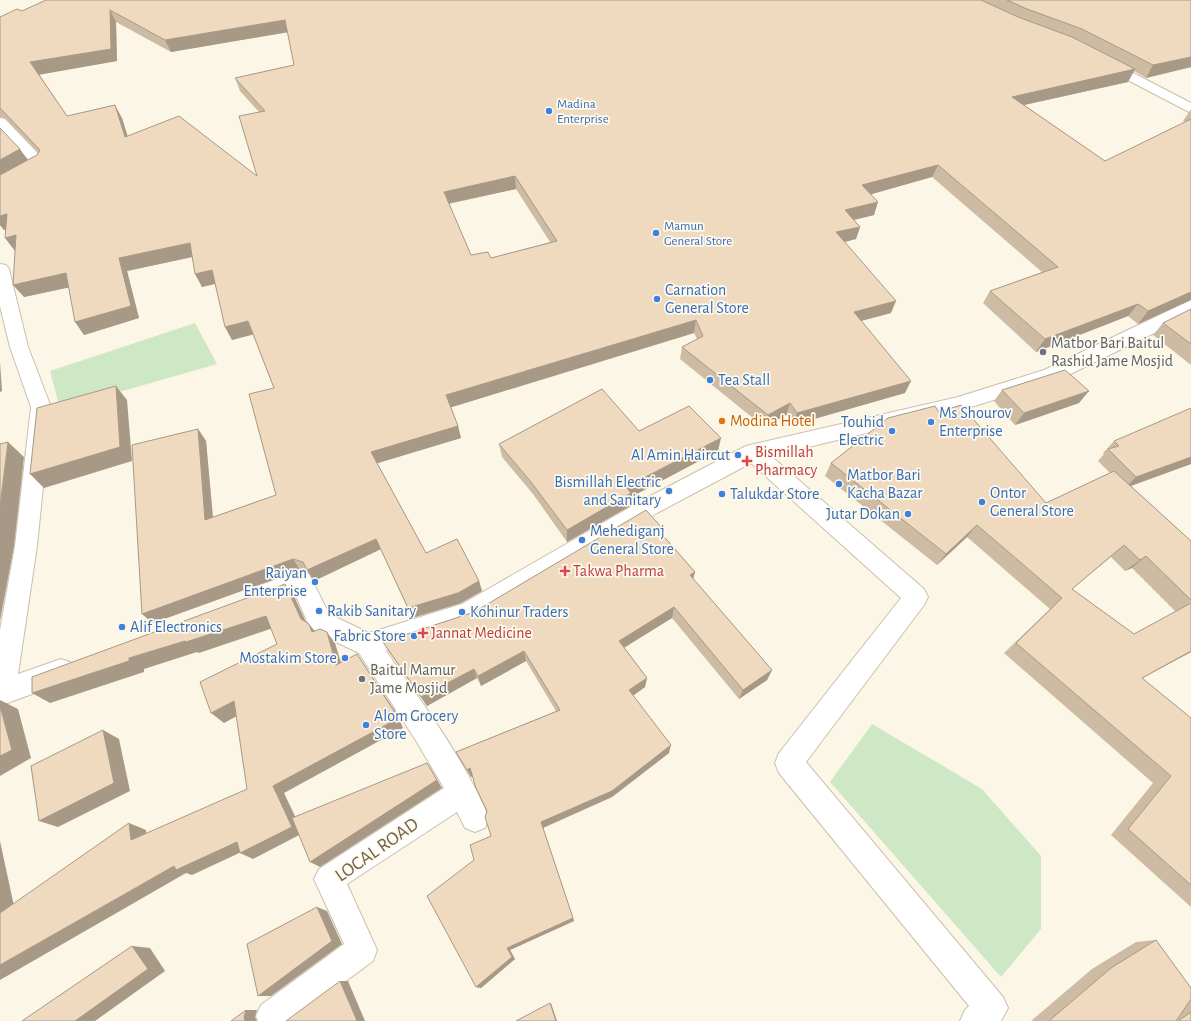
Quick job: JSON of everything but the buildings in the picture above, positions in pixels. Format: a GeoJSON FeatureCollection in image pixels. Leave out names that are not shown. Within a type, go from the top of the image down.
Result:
{"type":"FeatureCollection","features":[{"type":"Feature","properties":{"kind":"street"},"geometry":{"type":"LineString","coordinates":[[1092,56],[1191,109]]}},
{"type":"Feature","properties":{"kind":"street"},"geometry":{"type":"LineString","coordinates":[[0,122],[40,163],[0,186]]}},
{"type":"Feature","properties":{"kind":"street"},"geometry":{"type":"LineString","coordinates":[[0,269],[19,348],[41,407],[26,546],[1,693]]}},
{"type":"Feature","properties":{"kind":"street"},"geometry":{"type":"LineString","coordinates":[[368,645],[468,613],[649,507],[753,452],[958,404],[1051,375],[1175,316],[1191,306]]}},
{"type":"Feature","properties":{"kind":"street"},"geometry":{"type":"LineString","coordinates":[[753,452],[916,597],[789,763],[992,1008],[976,1021]]}},
{"type":"Feature","properties":{"kind":"street"},"geometry":{"type":"LineString","coordinates":[[241,603],[301,581],[320,622],[368,645],[463,792],[475,818]]}},
{"type":"Feature","properties":{"kind":"street"},"geometry":{"type":"LineString","coordinates":[[1,693],[84,662]]}},
{"type":"Feature","properties":{"kind":"street","name":"LOCAL ROAD"},"geometry":{"type":"LineString","coordinates":[[274,1021],[272,1016],[362,950],[329,879],[463,792]]}},
{"type":"Feature","properties":{"kind":"green space"},"geometry":{"type":"Polygon","coordinates":[[[195,323],[217,364],[60,409],[50,371],[195,323]]]}},
{"type":"Feature","properties":{"kind":"green space"},"geometry":{"type":"Polygon","coordinates":[[[872,724],[982,789],[1041,856],[1041,929],[1001,977],[830,782],[872,724]]]}},
{"type":"Feature","properties":{"kind":"place","name":"Madina Enterprise"},"geometry":{"type":"Point","coordinates":[549,111]}},
{"type":"Feature","properties":{"kind":"place","name":"Mamun General Store"},"geometry":{"type":"Point","coordinates":[656,233]}},
{"type":"Feature","properties":{"kind":"place","name":"Carnation General Store"},"geometry":{"type":"Point","coordinates":[657,299]}},
{"type":"Feature","properties":{"kind":"place","name":"Matbor Bari Baitul Rashid Jame Mosjid"},"geometry":{"type":"Point","coordinates":[1043,352]}},
{"type":"Feature","properties":{"kind":"place","name":"Tea Stall"},"geometry":{"type":"Point","coordinates":[710,380]}},
{"type":"Feature","properties":{"kind":"place","name":"Modina Hotel"},"geometry":{"type":"Point","coordinates":[722,421]}},
{"type":"Feature","properties":{"kind":"place","name":"Ms Shourov Enterprise"},"geometry":{"type":"Point","coordinates":[931,422]}},
{"type":"Feature","properties":{"kind":"place","name":"Touhid Electric"},"geometry":{"type":"Point","coordinates":[892,431]}},
{"type":"Feature","properties":{"kind":"place","name":"Al Amin Haircut"},"geometry":{"type":"Point","coordinates":[738,455]}},
{"type":"Feature","properties":{"kind":"place","name":"Bismillah Pharmacy"},"geometry":{"type":"Point","coordinates":[747,461]}},
{"type":"Feature","properties":{"kind":"place","name":"Matbor Bari Kacha Bazar"},"geometry":{"type":"Point","coordinates":[839,484]}},
{"type":"Feature","properties":{"kind":"place","name":"Bismillah Electric and Sanitary"},"geometry":{"type":"Point","coordinates":[669,491]}},
{"type":"Feature","properties":{"kind":"place","name":"Talukdar Store"},"geometry":{"type":"Point","coordinates":[722,494]}},
{"type":"Feature","properties":{"kind":"place","name":"Ontor General Store"},"geometry":{"type":"Point","coordinates":[982,502]}},
{"type":"Feature","properties":{"kind":"place","name":"Jutar Dokan"},"geometry":{"type":"Point","coordinates":[908,514]}},
{"type":"Feature","properties":{"kind":"place","name":"Mehediganj General Store"},"geometry":{"type":"Point","coordinates":[582,540]}},
{"type":"Feature","properties":{"kind":"place","name":"Takwa Pharma"},"geometry":{"type":"Point","coordinates":[565,571]}},
{"type":"Feature","properties":{"kind":"place","name":"Raiyan Enterprise"},"geometry":{"type":"Point","coordinates":[315,582]}},
{"type":"Feature","properties":{"kind":"place","name":"Rakib Sanitary"},"geometry":{"type":"Point","coordinates":[319,611]}},
{"type":"Feature","properties":{"kind":"place","name":"Kohinur Traders"},"geometry":{"type":"Point","coordinates":[462,612]}},
{"type":"Feature","properties":{"kind":"place","name":"Alif Electronics"},"geometry":{"type":"Point","coordinates":[122,627]}},
{"type":"Feature","properties":{"kind":"place","name":"Jannat Medicine"},"geometry":{"type":"Point","coordinates":[423,633]}},
{"type":"Feature","properties":{"kind":"place","name":"Fabric Store"},"geometry":{"type":"Point","coordinates":[414,636]}},
{"type":"Feature","properties":{"kind":"place","name":"Mostakim Store"},"geometry":{"type":"Point","coordinates":[345,658]}},
{"type":"Feature","properties":{"kind":"place","name":"Baitul Mamur Jame Mosjid"},"geometry":{"type":"Point","coordinates":[362,679]}},
{"type":"Feature","properties":{"kind":"place","name":"Alom Grocery Store"},"geometry":{"type":"Point","coordinates":[366,725]}}]}
